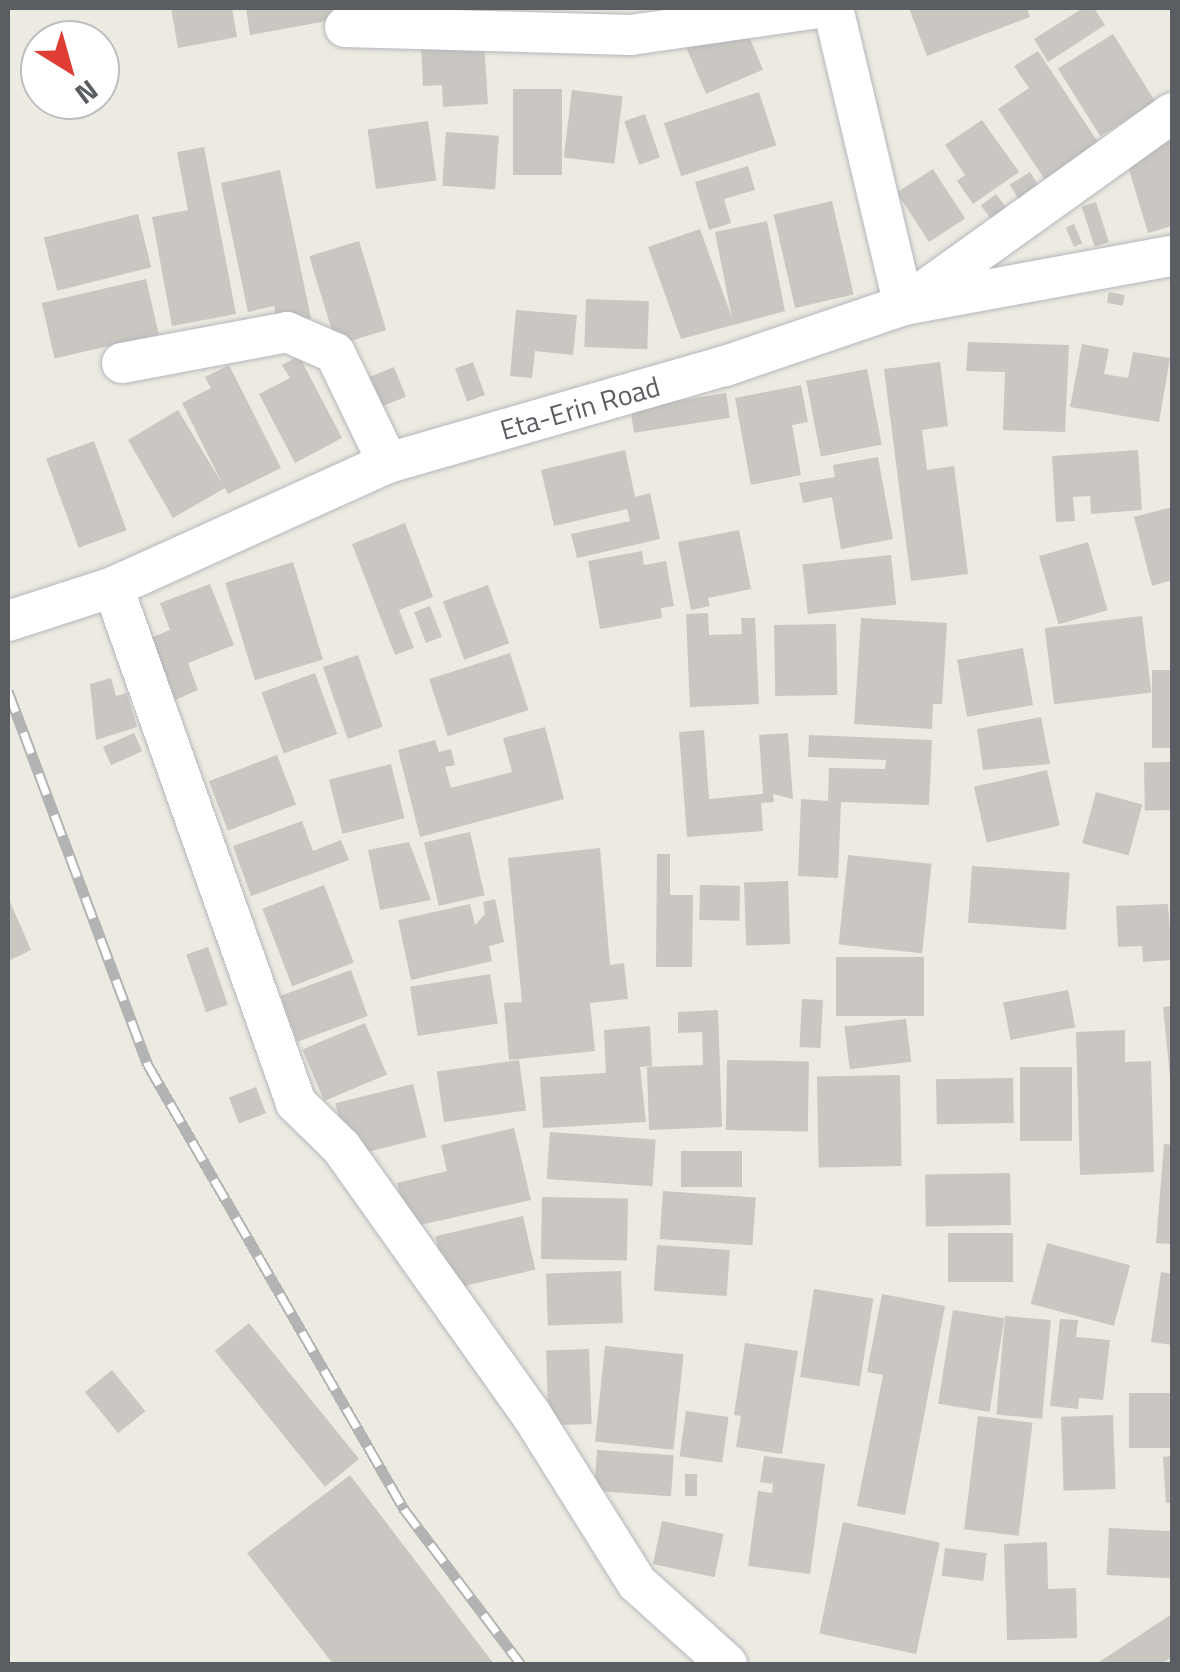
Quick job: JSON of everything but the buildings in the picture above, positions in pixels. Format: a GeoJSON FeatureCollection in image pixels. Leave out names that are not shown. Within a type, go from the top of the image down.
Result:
{"type":"FeatureCollection","features":[{"type":"Feature","properties":{"kind":"street"},"geometry":{"type":"LineString","coordinates":[[345,28],[631,35],[819,8]]}},
{"type":"Feature","properties":{"kind":"street"},"geometry":{"type":"LineString","coordinates":[[833,8],[904,305],[1172,113]]}},
{"type":"Feature","properties":{"kind":"street","name":"Eta-Erin Road"},"geometry":{"type":"LineString","coordinates":[[8,621],[112,587],[388,463],[726,366],[904,305],[1172,256]]}},
{"type":"Feature","properties":{"kind":"street"},"geometry":{"type":"LineString","coordinates":[[122,363],[288,332],[335,354],[388,463]]}},
{"type":"Feature","properties":{"kind":"street"},"geometry":{"type":"LineString","coordinates":[[112,587],[296,1102],[341,1147],[532,1414],[637,1584],[727,1664]]}},
{"type":"Feature","properties":{"kind":"railway"},"geometry":{"type":"LineString","coordinates":[[8,691],[148,1065],[404,1509],[521,1664]]}}]}
